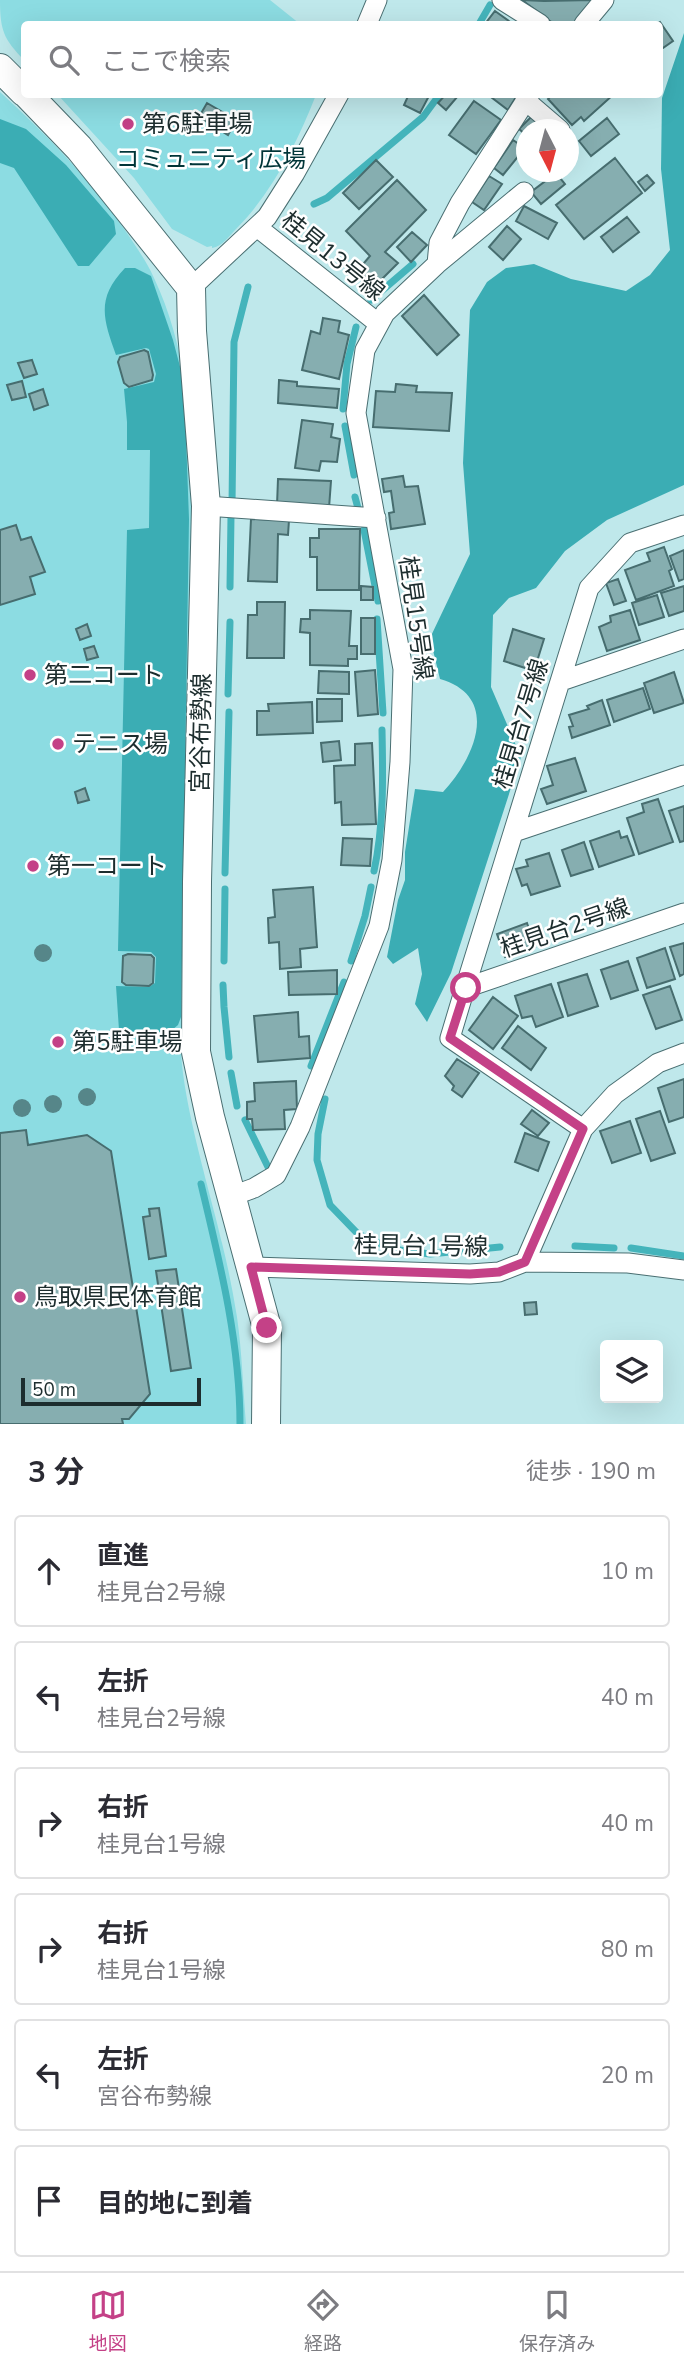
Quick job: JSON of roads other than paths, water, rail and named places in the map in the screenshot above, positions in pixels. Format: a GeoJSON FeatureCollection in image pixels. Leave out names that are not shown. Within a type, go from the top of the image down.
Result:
{"type":"FeatureCollection","features":[{"type":"Feature","properties":{"kind":"street"},"geometry":{"type":"LineString","coordinates":[[368,21],[377,0]]}},
{"type":"Feature","properties":{"kind":"street"},"geometry":{"type":"LineString","coordinates":[[502,0],[535,21]]}},
{"type":"Feature","properties":{"kind":"street"},"geometry":{"type":"LineString","coordinates":[[586,21],[604,0]]}},
{"type":"Feature","properties":{"kind":"street"},"geometry":{"type":"LineString","coordinates":[[0,68],[21,88]]}},
{"type":"Feature","properties":{"kind":"street"},"geometry":{"type":"LineString","coordinates":[[31,98],[79,148],[191,288],[267,218],[337,98]]}},
{"type":"Feature","properties":{"kind":"street"},"geometry":{"type":"LineString","coordinates":[[437,264],[439,243],[460,203],[526,98]]}},
{"type":"Feature","properties":{"kind":"street"},"geometry":{"type":"LineString","coordinates":[[528,98],[549,119]]}},
{"type":"Feature","properties":{"kind":"street","name":"桂見15号線"},"geometry":{"type":"LineString","coordinates":[[232,1196],[254,1188],[276,1175],[300,1127],[379,926],[392,860],[400,762],[403,668],[356,413],[365,351],[385,313],[437,264],[524,192]]}},
{"type":"Feature","properties":{"kind":"street","name":"桂見13号線"},"geometry":{"type":"LineString","coordinates":[[257,226],[379,324]]}},
{"type":"Feature","properties":{"kind":"street","name":"宮谷布勢線"},"geometry":{"type":"LineString","coordinates":[[191,288],[206,506],[197,882],[196,1052],[210,1117],[267,1328],[266,1424]]}},
{"type":"Feature","properties":{"kind":"street"},"geometry":{"type":"LineString","coordinates":[[206,506],[376,518]]}},
{"type":"Feature","properties":{"kind":"street","name":"桂見台7号線"},"geometry":{"type":"LineString","coordinates":[[466,988],[589,588],[630,542],[684,525]]}},
{"type":"Feature","properties":{"kind":"street"},"geometry":{"type":"LineString","coordinates":[[561,681],[684,639]]}},
{"type":"Feature","properties":{"kind":"street"},"geometry":{"type":"LineString","coordinates":[[514,832],[684,775]]}},
{"type":"Feature","properties":{"kind":"street","name":"桂見台2号線"},"geometry":{"type":"LineString","coordinates":[[466,988],[684,913]]}},
{"type":"Feature","properties":{"kind":"street"},"geometry":{"type":"LineString","coordinates":[[466,988],[450,1038],[583,1129]]}},
{"type":"Feature","properties":{"kind":"street"},"geometry":{"type":"LineString","coordinates":[[525,1262],[583,1129],[615,1094],[658,1063],[684,1053]]}},
{"type":"Feature","properties":{"kind":"street","name":"桂見台1号線"},"geometry":{"type":"LineString","coordinates":[[251,1267],[470,1274],[499,1272],[525,1262],[628,1263],[670,1266],[684,1270]]}},
{"type":"Feature","properties":{"kind":"waterway"},"geometry":{"type":"LineString","coordinates":[[481,21],[490,5]]}},
{"type":"Feature","properties":{"kind":"waterway"},"geometry":{"type":"LineString","coordinates":[[314,204],[327,198],[423,117],[437,98]]}},
{"type":"Feature","properties":{"kind":"waterway"},"geometry":{"type":"LineString","coordinates":[[371,300],[413,264]]}},
{"type":"Feature","properties":{"kind":"waterway"},"geometry":{"type":"LineString","coordinates":[[232,505],[234,342],[248,287]]}},
{"type":"Feature","properties":{"kind":"waterway"},"geometry":{"type":"LineString","coordinates":[[343,409],[347,364],[356,327]]}},
{"type":"Feature","properties":{"kind":"waterway"},"geometry":{"type":"LineString","coordinates":[[345,426],[354,475]]}},
{"type":"Feature","properties":{"kind":"waterway"},"geometry":{"type":"LineString","coordinates":[[355,497],[359,512]]}},
{"type":"Feature","properties":{"kind":"waterway"},"geometry":{"type":"LineString","coordinates":[[230,587],[231,516]]}},
{"type":"Feature","properties":{"kind":"waterway"},"geometry":{"type":"LineString","coordinates":[[364,530],[378,601]]}},
{"type":"Feature","properties":{"kind":"waterway"},"geometry":{"type":"LineString","coordinates":[[377,619],[383,713]]}},
{"type":"Feature","properties":{"kind":"waterway"},"geometry":{"type":"LineString","coordinates":[[228,694],[230,622]]}},
{"type":"Feature","properties":{"kind":"waterway"},"geometry":{"type":"LineString","coordinates":[[225,873],[229,712]]}},
{"type":"Feature","properties":{"kind":"waterway"},"geometry":{"type":"LineString","coordinates":[[374,871],[381,819],[382,730]]}},
{"type":"Feature","properties":{"kind":"waterway"},"geometry":{"type":"LineString","coordinates":[[351,961],[371,887]]}},
{"type":"Feature","properties":{"kind":"waterway"},"geometry":{"type":"LineString","coordinates":[[224,961],[225,889]]}},
{"type":"Feature","properties":{"kind":"waterway"},"geometry":{"type":"LineString","coordinates":[[311,1066],[344,982]]}},
{"type":"Feature","properties":{"kind":"waterway"},"geometry":{"type":"LineString","coordinates":[[223,985],[229,1057]]}},
{"type":"Feature","properties":{"kind":"waterway"},"geometry":{"type":"LineString","coordinates":[[231,1073],[237,1106]]}},
{"type":"Feature","properties":{"kind":"waterway"},"geometry":{"type":"LineString","coordinates":[[325,1099],[318,1134],[317,1160],[330,1205],[358,1234],[392,1249],[430,1254],[500,1247]]}},
{"type":"Feature","properties":{"kind":"waterway"},"geometry":{"type":"LineString","coordinates":[[245,1120],[268,1167]]}},
{"type":"Feature","properties":{"kind":"waterway"},"geometry":{"type":"LineString","coordinates":[[201,1184],[233,1333],[240,1424]]}},
{"type":"Feature","properties":{"kind":"waterway"},"geometry":{"type":"LineString","coordinates":[[575,1246],[614,1248]]}},
{"type":"Feature","properties":{"kind":"waterway"},"geometry":{"type":"LineString","coordinates":[[631,1248],[684,1256]]}},
{"type":"Feature","properties":{"kind":"place","name":"第6駐車場"},"geometry":{"type":"Point","coordinates":[128,124]}},
{"type":"Feature","properties":{"kind":"place","name":"第二コート"},"geometry":{"type":"Point","coordinates":[30,675]}},
{"type":"Feature","properties":{"kind":"place","name":"テニス場"},"geometry":{"type":"Point","coordinates":[58,744]}},
{"type":"Feature","properties":{"kind":"place","name":"第一コート"},"geometry":{"type":"Point","coordinates":[33,866]}},
{"type":"Feature","properties":{"kind":"place","name":"第5駐車場"},"geometry":{"type":"Point","coordinates":[58,1042]}},
{"type":"Feature","properties":{"kind":"place","name":"鳥取県民体育館"},"geometry":{"type":"Point","coordinates":[20,1297]}},
{"type":"Feature","properties":{"kind":"park label","name":"コミュニティ広場"},"geometry":{"type":"Point","coordinates":[211,159]}}]}
